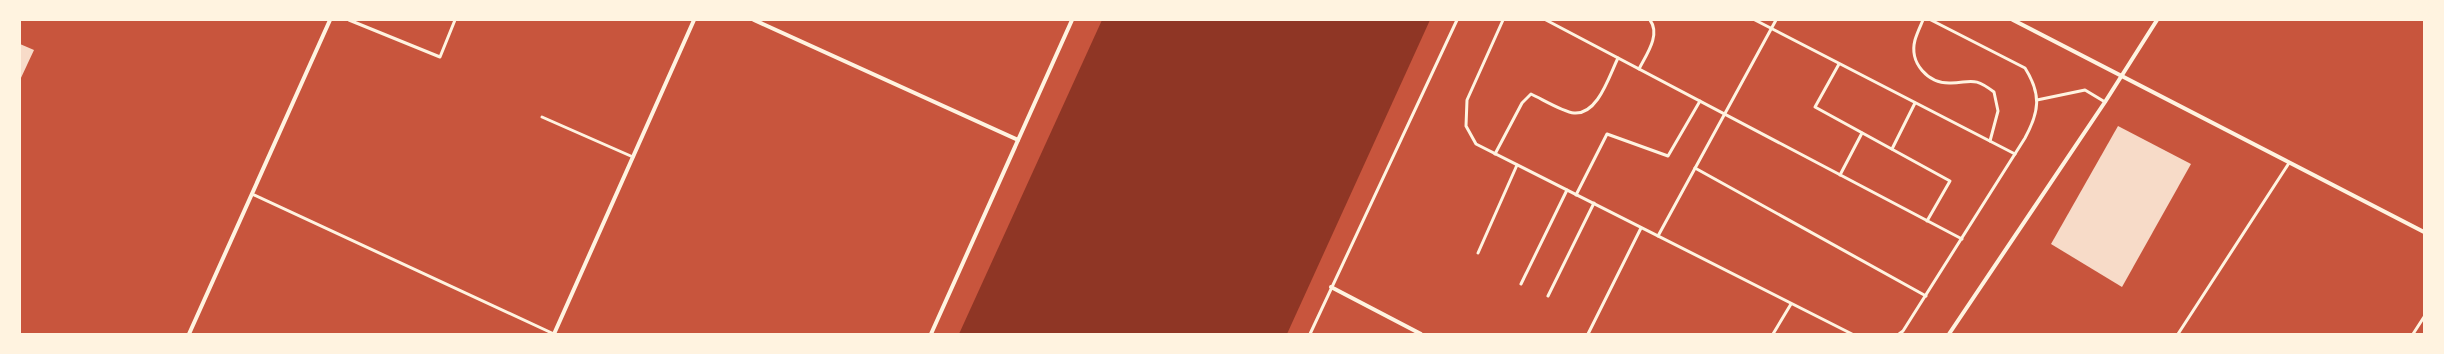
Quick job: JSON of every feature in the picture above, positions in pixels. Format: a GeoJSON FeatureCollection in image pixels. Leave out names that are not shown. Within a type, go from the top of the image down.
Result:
{"type":"FeatureCollection","features":[{"type":"Feature","properties":{"kind":"street"},"geometry":{"type":"LineString","coordinates":[[189,334],[330,20]]}},
{"type":"Feature","properties":{"kind":"street"},"geometry":{"type":"LineString","coordinates":[[554,334],[694,20]]}},
{"type":"Feature","properties":{"kind":"street"},"geometry":{"type":"LineString","coordinates":[[754,20],[1018,140]]}},
{"type":"Feature","properties":{"kind":"street"},"geometry":{"type":"LineString","coordinates":[[931,334],[1072,20]]}},
{"type":"Feature","properties":{"kind":"street"},"geometry":{"type":"LineString","coordinates":[[2013,20],[2424,232]]}},
{"type":"Feature","properties":{"kind":"street"},"geometry":{"type":"LineString","coordinates":[[1949,334],[2105,102],[2157,20]]}},
{"type":"Feature","properties":{"kind":"street"},"geometry":{"type":"LineString","coordinates":[[1331,287],[1421,334]]}},
{"type":"Feature","properties":{"kind":"lane"},"geometry":{"type":"LineString","coordinates":[[349,20],[440,57],[456,20]]}},
{"type":"Feature","properties":{"kind":"lane"},"geometry":{"type":"LineString","coordinates":[[1310,334],[1457,20]]}},
{"type":"Feature","properties":{"kind":"lane"},"geometry":{"type":"LineString","coordinates":[[1503,20],[1467,100],[1466,126],[1476,144],[1852,334]]}},
{"type":"Feature","properties":{"kind":"lane"},"geometry":{"type":"LineString","coordinates":[[1546,20],[1962,239]]}},
{"type":"Feature","properties":{"kind":"lane"},"geometry":{"type":"LineString","coordinates":[[1639,69],[1652,42],[1654,25],[1650,20]]}},
{"type":"Feature","properties":{"kind":"lane"},"geometry":{"type":"LineString","coordinates":[[1755,20],[2015,154]]}},
{"type":"Feature","properties":{"kind":"lane"},"geometry":{"type":"LineString","coordinates":[[1658,236],[1776,20]]}},
{"type":"Feature","properties":{"kind":"lane"},"geometry":{"type":"LineString","coordinates":[[1923,20],[1915,42],[1916,59],[1922,72],[1933,80],[1950,83],[1965,80],[1983,84],[1994,92],[1998,111],[1990,141]]}},
{"type":"Feature","properties":{"kind":"lane"},"geometry":{"type":"LineString","coordinates":[[1899,334],[1904,331],[2035,120],[2037,100],[2035,83],[2025,68],[1931,20]]}},
{"type":"Feature","properties":{"kind":"lane"},"geometry":{"type":"LineString","coordinates":[[1495,154],[1522,103],[1531,94],[1573,113],[1585,112],[1595,102],[1618,58]]}},
{"type":"Feature","properties":{"kind":"lane"},"geometry":{"type":"LineString","coordinates":[[1839,64],[1815,107],[1950,181],[1927,221]]}},
{"type":"Feature","properties":{"kind":"lane"},"geometry":{"type":"LineString","coordinates":[[2037,100],[2085,90],[2105,102]]}},
{"type":"Feature","properties":{"kind":"lane"},"geometry":{"type":"LineString","coordinates":[[1576,195],[1607,134],[1668,156],[1700,101]]}},
{"type":"Feature","properties":{"kind":"lane"},"geometry":{"type":"LineString","coordinates":[[1892,149],[1915,103]]}},
{"type":"Feature","properties":{"kind":"lane"},"geometry":{"type":"LineString","coordinates":[[542,116],[633,157]]}},
{"type":"Feature","properties":{"kind":"lane"},"geometry":{"type":"LineString","coordinates":[[1840,175],[1862,133]]}},
{"type":"Feature","properties":{"kind":"lane"},"geometry":{"type":"LineString","coordinates":[[2178,334],[2289,163]]}},
{"type":"Feature","properties":{"kind":"lane"},"geometry":{"type":"LineString","coordinates":[[1478,253],[1517,165]]}},
{"type":"Feature","properties":{"kind":"lane"},"geometry":{"type":"LineString","coordinates":[[1695,168],[1926,296]]}},
{"type":"Feature","properties":{"kind":"lane"},"geometry":{"type":"LineString","coordinates":[[1520,284],[1567,190]]}},
{"type":"Feature","properties":{"kind":"lane"},"geometry":{"type":"LineString","coordinates":[[252,194],[554,334]]}},
{"type":"Feature","properties":{"kind":"lane"},"geometry":{"type":"LineString","coordinates":[[1548,296],[1594,203]]}},
{"type":"Feature","properties":{"kind":"lane"},"geometry":{"type":"LineString","coordinates":[[1588,334],[1641,228]]}},
{"type":"Feature","properties":{"kind":"lane"},"geometry":{"type":"LineString","coordinates":[[1773,334],[1791,304]]}},
{"type":"Feature","properties":{"kind":"lane"},"geometry":{"type":"LineString","coordinates":[[2413,334],[2424,317]]}},
{"type":"Feature","properties":{"kind":"shaded area"},"geometry":{"type":"Polygon","coordinates":[[[1102,20],[1430,20],[1287,334],[959,334],[1102,20]]]}},
{"type":"Feature","properties":{"kind":"building"},"geometry":{"type":"Polygon","coordinates":[[[20,44],[34,50],[20,80],[20,44]]]}},
{"type":"Feature","properties":{"kind":"building"},"geometry":{"type":"Polygon","coordinates":[[[2118,126],[2191,164],[2122,287],[2051,244],[2118,126]]]}}]}
